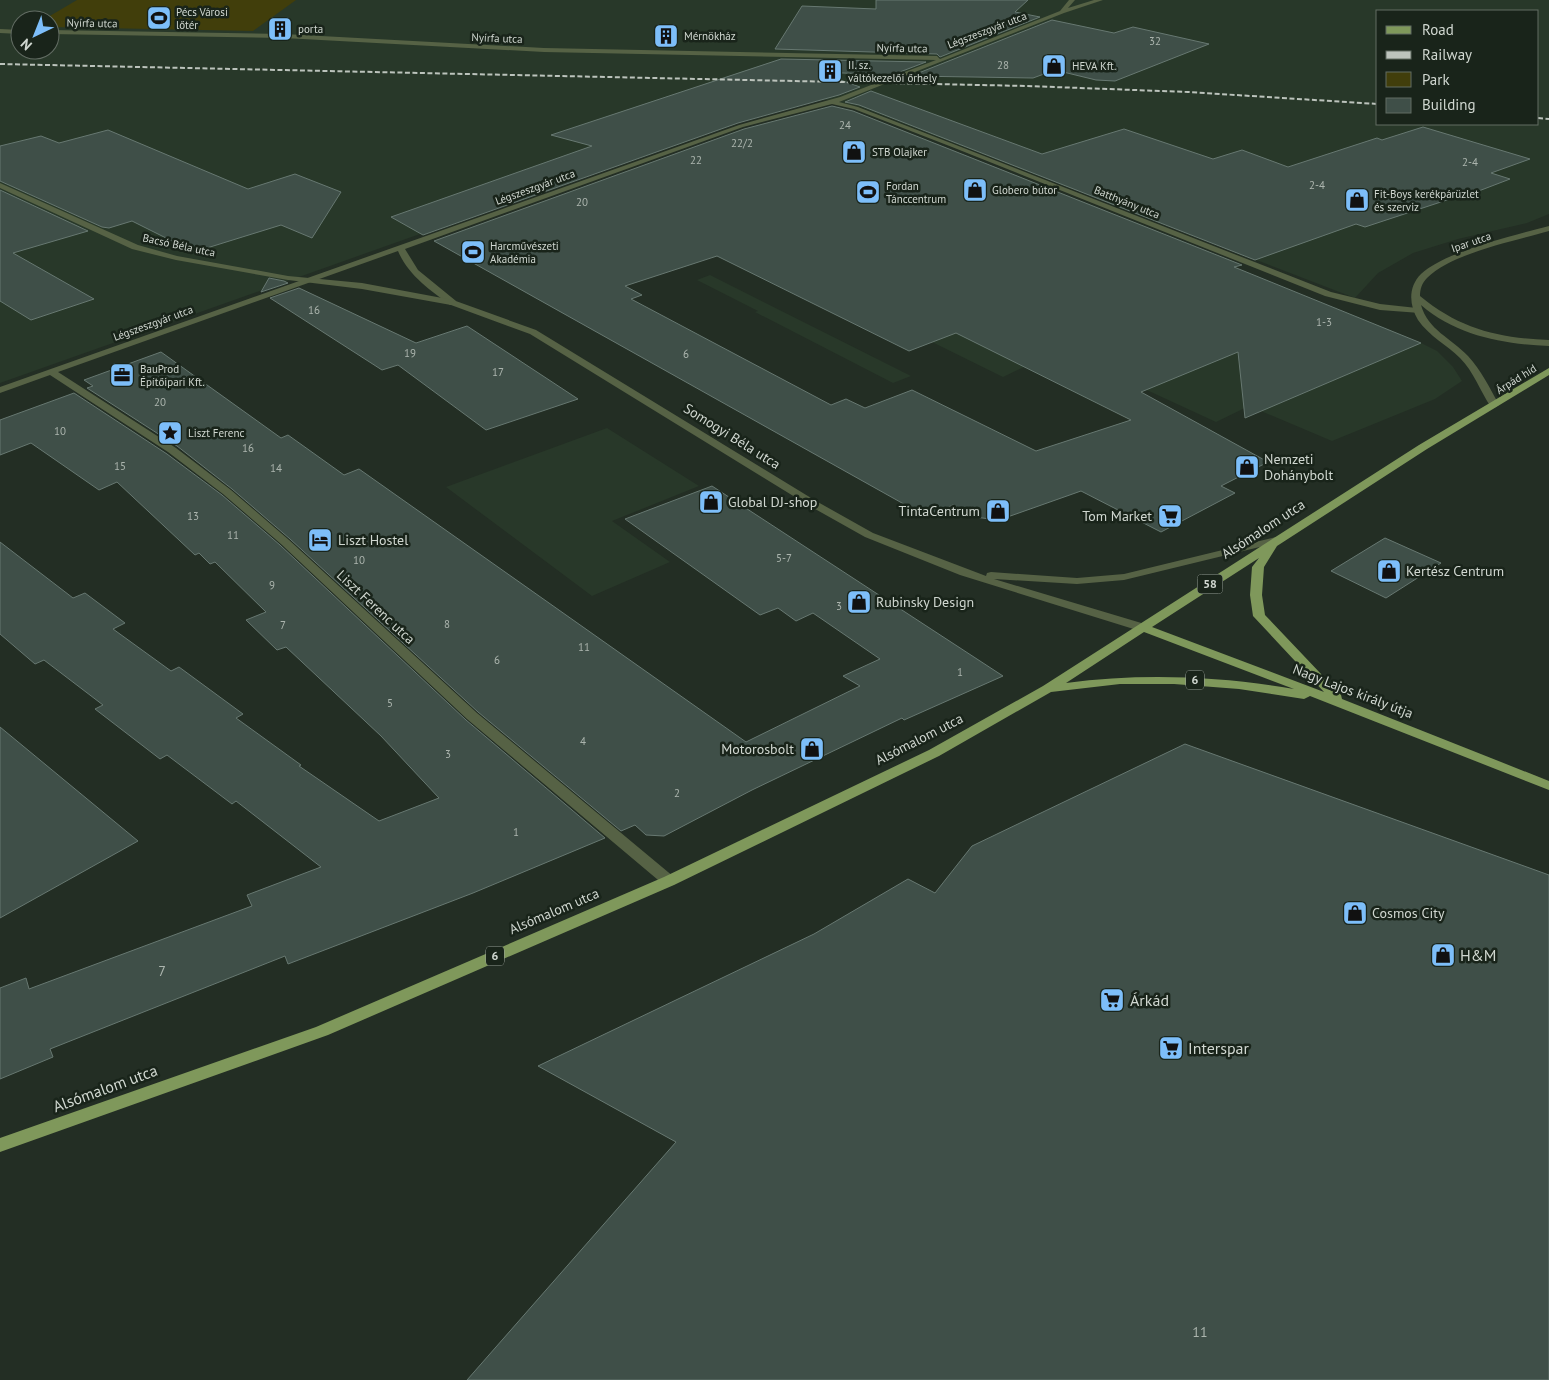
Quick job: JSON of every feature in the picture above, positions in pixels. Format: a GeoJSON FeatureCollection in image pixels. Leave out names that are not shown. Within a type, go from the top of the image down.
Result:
{"type":"FeatureCollection","features":[{"type":"Feature","properties":{"kind":"main road","name":"Árpád híd"},"geometry":{"type":"LineString","coordinates":[[1494,405],[1549,371]]}},
{"type":"Feature","properties":{"kind":"main road","name":"Alsómalom utca"},"geometry":{"type":"LineString","coordinates":[[0,1146],[322,1031],[668,881],[934,754],[1047,689],[1144,628],[1276,540],[1423,447],[1494,405]]}},
{"type":"Feature","properties":{"kind":"main road"},"geometry":{"type":"LineString","coordinates":[[1276,540],[1258,567],[1256,595],[1259,616],[1341,703]]}},
{"type":"Feature","properties":{"kind":"main road","name":"Nagy Lajos király útja"},"geometry":{"type":"LineString","coordinates":[[1144,628],[1341,703],[1549,786]]}},
{"type":"Feature","properties":{"kind":"main road","name":"6"},"geometry":{"type":"LineString","coordinates":[[1047,689],[1128,680],[1186,680],[1252,685],[1341,703]]}},
{"type":"Feature","properties":{"kind":"street","name":"Légszeszgyár utca"},"geometry":{"type":"LineString","coordinates":[[0,390],[741,126],[773,116],[832,102],[1062,12],[1072,0]]}},
{"type":"Feature","properties":{"kind":"street"},"geometry":{"type":"LineString","coordinates":[[1062,12],[1100,0]]}},
{"type":"Feature","properties":{"kind":"street","name":"Nyírfa utca"},"geometry":{"type":"LineString","coordinates":[[60,32],[284,36],[544,50],[944,58]]}},
{"type":"Feature","properties":{"kind":"street","name":"Batthyány utca"},"geometry":{"type":"LineString","coordinates":[[832,102],[856,108],[1328,294],[1380,307],[1417,311]]}},
{"type":"Feature","properties":{"kind":"street","name":"Bacsó Béla utca"},"geometry":{"type":"LineString","coordinates":[[0,185],[135,247],[176,258],[306,280]]}},
{"type":"Feature","properties":{"kind":"street","name":"Ipar utca"},"geometry":{"type":"LineString","coordinates":[[1415,296],[1423,276],[1437,266],[1549,228]]}},
{"type":"Feature","properties":{"kind":"street"},"geometry":{"type":"LineString","coordinates":[[400,247],[404,258],[414,271],[453,303]]}},
{"type":"Feature","properties":{"kind":"street","name":"Somogyi Béla utca"},"geometry":{"type":"LineString","coordinates":[[306,280],[362,286],[453,303],[533,332],[812,503],[861,530],[964,572],[1144,628]]}},
{"type":"Feature","properties":{"kind":"street"},"geometry":{"type":"LineString","coordinates":[[1415,296],[1417,311],[1427,325],[1464,358],[1480,377],[1494,405]]}},
{"type":"Feature","properties":{"kind":"street"},"geometry":{"type":"LineString","coordinates":[[1415,296],[1443,319],[1458,327],[1493,336],[1549,343]]}},
{"type":"Feature","properties":{"kind":"street","name":"Liszt Ferenc utca"},"geometry":{"type":"LineString","coordinates":[[51,372],[172,450],[226,492],[285,542],[472,716],[668,881]]}},
{"type":"Feature","properties":{"kind":"street"},"geometry":{"type":"LineString","coordinates":[[964,572],[1032,579],[1077,581],[1101,579],[1165,568],[1276,540]]}},
{"type":"Feature","properties":{"kind":"shaded area"},"geometry":{"type":"Polygon","coordinates":[[[0,0],[1549,0],[1549,214],[1527,223],[1458,239],[1413,253],[1378,273],[1355,298],[860,107],[809,96],[0,383],[0,0]]]}},
{"type":"Feature","properties":{"kind":"shaded area"},"geometry":{"type":"Polygon","coordinates":[[[1127,224],[1421,343],[1437,351],[1453,367],[1462,381],[1435,399],[1332,441],[1249,406],[1216,422],[1138,386],[1094,402],[1024,367],[1003,377],[932,342],[1127,224]]]}},
{"type":"Feature","properties":{"kind":"shaded area"},"geometry":{"type":"Polygon","coordinates":[[[710,275],[911,376],[893,383],[697,280],[710,275]]]}},
{"type":"Feature","properties":{"kind":"shaded area"},"geometry":{"type":"Polygon","coordinates":[[[607,428],[699,486],[612,521],[670,562],[592,596],[446,487],[607,428]]]}},
{"type":"Feature","properties":{"kind":"green space","name":"Pécs Városi lőtér"},"geometry":{"type":"Polygon","coordinates":[[[77,0],[296,0],[253,31],[60,27],[60,10],[77,0]]]}},
{"type":"Feature","properties":{"kind":"building"},"geometry":{"type":"Polygon","coordinates":[[[876,0],[1028,0],[1015,12],[1040,17],[940,57],[937,54],[775,49],[802,6],[876,9],[876,0]]]}},
{"type":"Feature","properties":{"kind":"building"},"geometry":{"type":"Polygon","coordinates":[[[1052,20],[1114,33],[1133,27],[1209,44],[1115,81],[1096,80],[1055,70],[1033,78],[911,76],[1052,20]]]}},
{"type":"Feature","properties":{"kind":"building"},"geometry":{"type":"Polygon","coordinates":[[[781,59],[926,62],[892,75],[818,72],[860,87],[839,95],[738,123],[423,235],[391,217],[592,146],[551,135],[781,59]]]}},
{"type":"Feature","properties":{"kind":"building"},"geometry":{"type":"Polygon","coordinates":[[[871,91],[1042,154],[1124,129],[1213,159],[1242,150],[1288,167],[1377,138],[1382,140],[1423,127],[1530,159],[1491,173],[1510,179],[1463,197],[1459,196],[1365,227],[1356,224],[1255,260],[859,105],[845,102],[871,91]]]}},
{"type":"Feature","properties":{"kind":"building"},"geometry":{"type":"Polygon","coordinates":[[[832,106],[853,111],[1242,265],[1234,267],[1421,343],[1245,418],[1238,352],[1141,392],[1268,462],[1221,486],[1235,493],[1161,532],[1081,491],[999,520],[974,517],[953,505],[927,517],[434,241],[744,129],[832,106]],[[717,256],[625,286],[642,295],[631,299],[831,405],[846,399],[865,408],[912,390],[1036,451],[1131,420],[956,333],[909,351],[717,256]]]}},
{"type":"Feature","properties":{"kind":"building"},"geometry":{"type":"Polygon","coordinates":[[[108,130],[248,189],[295,174],[341,192],[312,238],[281,225],[194,252],[132,221],[109,228],[102,227],[0,181],[0,146],[41,136],[59,143],[108,130]]]}},
{"type":"Feature","properties":{"kind":"building"},"geometry":{"type":"Polygon","coordinates":[[[0,190],[88,231],[13,253],[94,299],[31,320],[0,301],[0,190]]]}},
{"type":"Feature","properties":{"kind":"building"},"geometry":{"type":"Polygon","coordinates":[[[269,278],[284,281],[288,283],[261,292],[269,278]]]}},
{"type":"Feature","properties":{"kind":"building"},"geometry":{"type":"Polygon","coordinates":[[[299,288],[416,343],[467,326],[578,399],[486,430],[398,365],[382,370],[270,298],[299,288]]]}},
{"type":"Feature","properties":{"kind":"building"},"geometry":{"type":"Polygon","coordinates":[[[161,352],[281,438],[288,435],[344,475],[359,469],[746,742],[860,686],[843,676],[880,659],[813,613],[796,621],[778,608],[760,615],[625,519],[712,486],[1003,676],[904,720],[902,718],[752,790],[664,836],[646,835],[635,825],[621,831],[478,712],[290,539],[232,489],[177,446],[87,388],[93,386],[84,380],[161,352]]]}},
{"type":"Feature","properties":{"kind":"building"},"geometry":{"type":"Polygon","coordinates":[[[74,393],[167,454],[222,495],[280,545],[466,720],[605,838],[473,893],[288,964],[285,956],[50,1049],[53,1057],[0,1079],[0,988],[26,978],[29,989],[252,906],[247,895],[321,867],[236,801],[232,804],[167,755],[160,759],[95,709],[103,705],[44,660],[35,664],[0,634],[0,542],[73,598],[85,593],[125,623],[113,629],[171,671],[179,667],[243,714],[236,718],[301,765],[299,766],[379,821],[439,798],[381,736],[286,647],[277,650],[246,620],[266,612],[215,562],[210,564],[199,553],[195,555],[117,482],[99,490],[31,443],[0,455],[0,420],[74,393]]]}},
{"type":"Feature","properties":{"kind":"building"},"geometry":{"type":"Polygon","coordinates":[[[1385,538],[1441,563],[1386,598],[1331,571],[1385,538]]]}},
{"type":"Feature","properties":{"kind":"building"},"geometry":{"type":"Polygon","coordinates":[[[0,727],[138,841],[0,918],[0,727]]]}},
{"type":"Feature","properties":{"kind":"building","name":"Árkád"},"geometry":{"type":"Polygon","coordinates":[[[1185,744],[1549,875],[1549,1380],[467,1380],[676,1142],[538,1066],[814,934],[908,879],[935,893],[972,846],[1185,744]]]}},
{"type":"Feature","properties":{"kind":"railway"},"geometry":{"type":"LineString","coordinates":[[0,64],[1027,86],[1188,92],[1376,104]]}},
{"type":"Feature","properties":{"kind":"railway"},"geometry":{"type":"LineString","coordinates":[[1539,118],[1549,119]]}},
{"type":"Feature","properties":{"kind":"place","name":"Pécs Városi lőtér"},"geometry":{"type":"Point","coordinates":[159,18]}},
{"type":"Feature","properties":{"kind":"place","name":"porta"},"geometry":{"type":"Point","coordinates":[280,29]}},
{"type":"Feature","properties":{"kind":"place","name":"Mérnökház"},"geometry":{"type":"Point","coordinates":[666,36]}},
{"type":"Feature","properties":{"kind":"place","name":"HEVA Kft."},"geometry":{"type":"Point","coordinates":[1054,66]}},
{"type":"Feature","properties":{"kind":"place","name":"II. sz. váltókezelői őrhely"},"geometry":{"type":"Point","coordinates":[830,71]}},
{"type":"Feature","properties":{"kind":"place","name":"STB Olajker"},"geometry":{"type":"Point","coordinates":[854,152]}},
{"type":"Feature","properties":{"kind":"place","name":"Globero bútor"},"geometry":{"type":"Point","coordinates":[975,190]}},
{"type":"Feature","properties":{"kind":"place","name":"Fordan Tánccentrum"},"geometry":{"type":"Point","coordinates":[868,192]}},
{"type":"Feature","properties":{"kind":"place","name":"Fit-Boys kerékpárüzlet és szerviz"},"geometry":{"type":"Point","coordinates":[1357,200]}},
{"type":"Feature","properties":{"kind":"place","name":"Harcművészeti Akadémia"},"geometry":{"type":"Point","coordinates":[473,252]}},
{"type":"Feature","properties":{"kind":"place","name":"BauProd Építőipari Kft."},"geometry":{"type":"Point","coordinates":[122,375]}},
{"type":"Feature","properties":{"kind":"place","name":"Liszt Ferenc"},"geometry":{"type":"Point","coordinates":[170,433]}},
{"type":"Feature","properties":{"kind":"place","name":"Nemzeti Dohánybolt"},"geometry":{"type":"Point","coordinates":[1247,467]}},
{"type":"Feature","properties":{"kind":"place","name":"Global DJ-shop"},"geometry":{"type":"Point","coordinates":[711,502]}},
{"type":"Feature","properties":{"kind":"place","name":"TintaCentrum"},"geometry":{"type":"Point","coordinates":[998,511]}},
{"type":"Feature","properties":{"kind":"place","name":"Tom Market"},"geometry":{"type":"Point","coordinates":[1170,516]}},
{"type":"Feature","properties":{"kind":"place","name":"Liszt Hostel"},"geometry":{"type":"Point","coordinates":[320,540]}},
{"type":"Feature","properties":{"kind":"place","name":"Kertész Centrum"},"geometry":{"type":"Point","coordinates":[1389,571]}},
{"type":"Feature","properties":{"kind":"place","name":"Rubinsky Design"},"geometry":{"type":"Point","coordinates":[859,602]}},
{"type":"Feature","properties":{"kind":"place","name":"Motorosbolt"},"geometry":{"type":"Point","coordinates":[812,749]}},
{"type":"Feature","properties":{"kind":"place","name":"Cosmos City"},"geometry":{"type":"Point","coordinates":[1355,913]}},
{"type":"Feature","properties":{"kind":"place","name":"H&M"},"geometry":{"type":"Point","coordinates":[1443,955]}},
{"type":"Feature","properties":{"kind":"place","name":"Árkád"},"geometry":{"type":"Point","coordinates":[1112,1000]}},
{"type":"Feature","properties":{"kind":"place","name":"Interspar"},"geometry":{"type":"Point","coordinates":[1171,1048]}}]}
